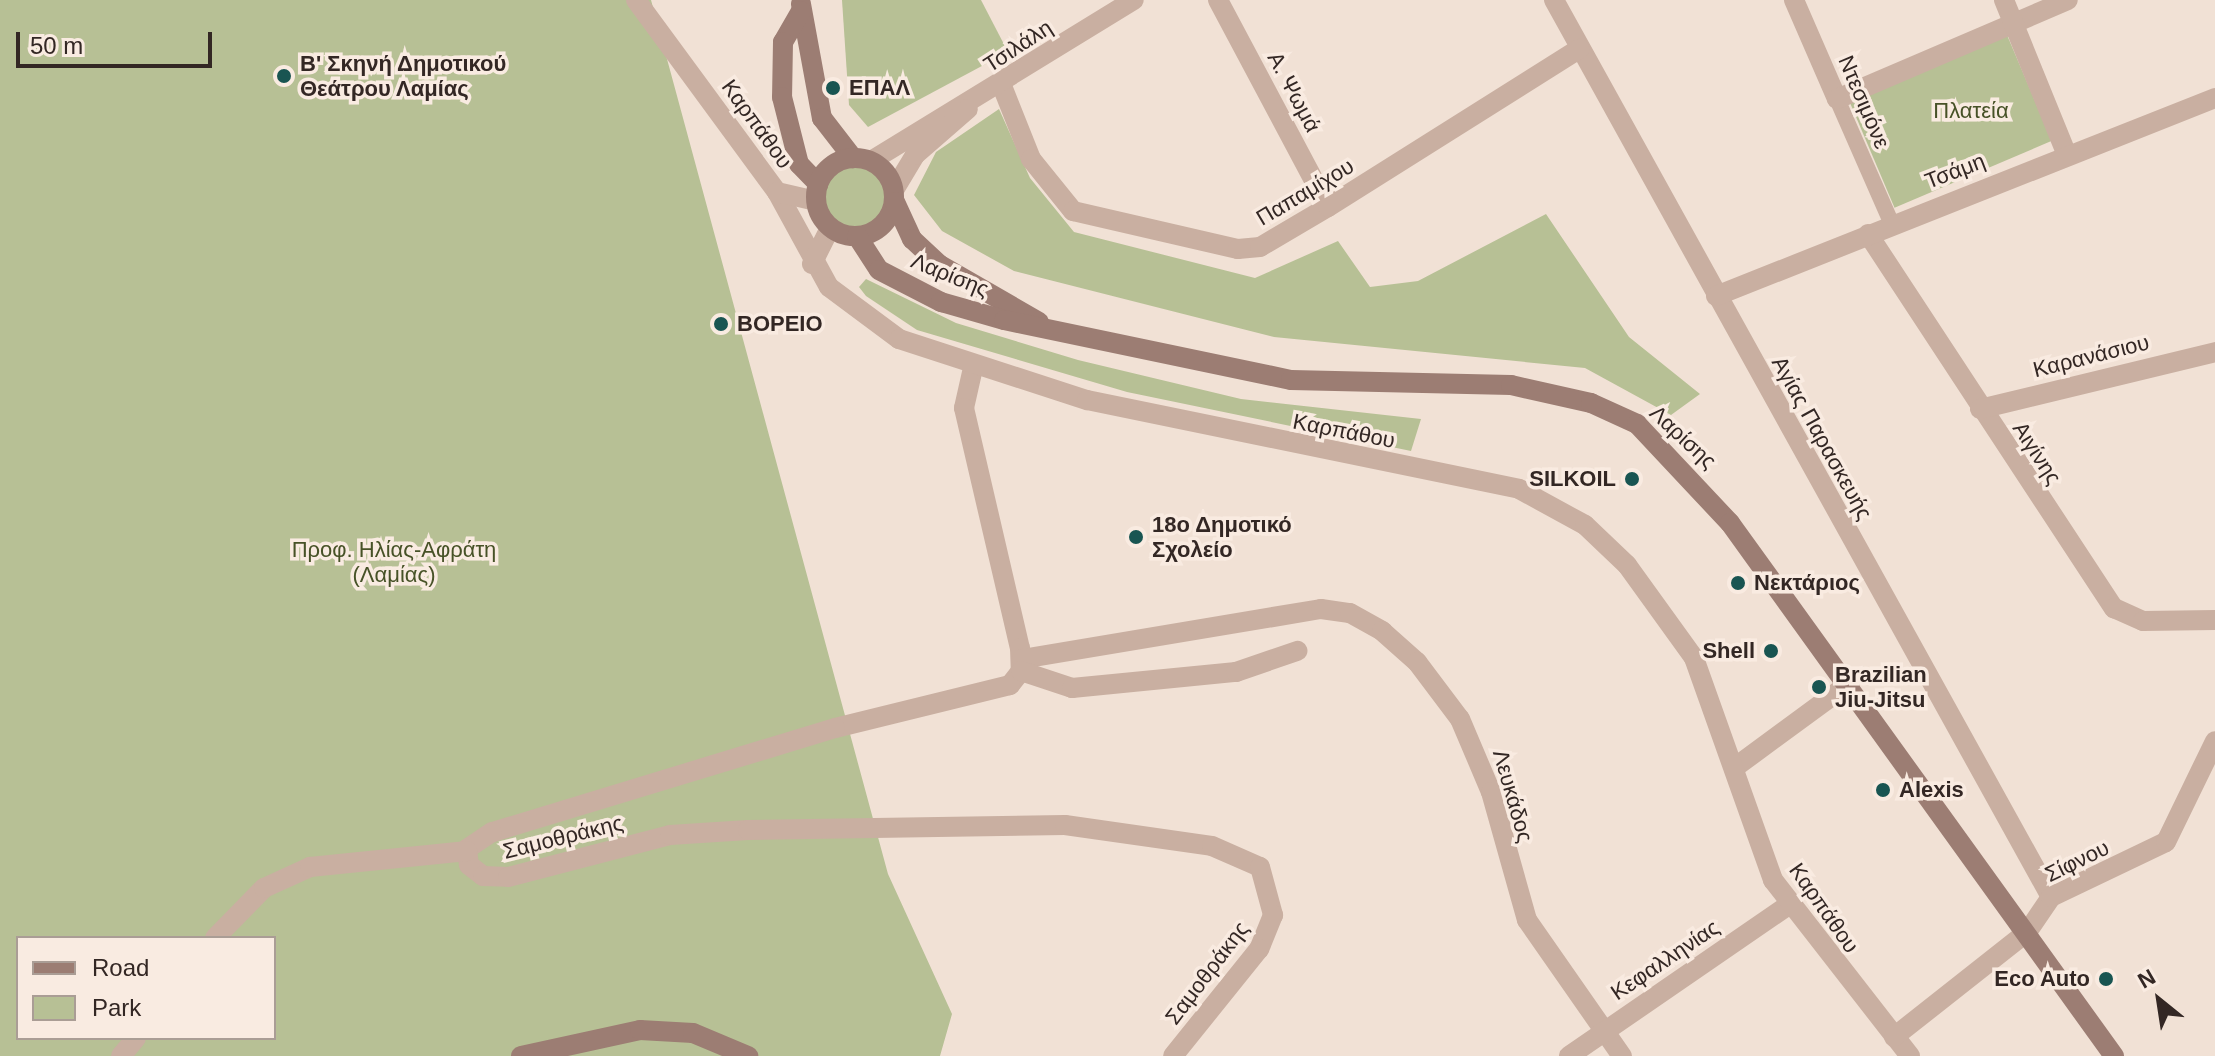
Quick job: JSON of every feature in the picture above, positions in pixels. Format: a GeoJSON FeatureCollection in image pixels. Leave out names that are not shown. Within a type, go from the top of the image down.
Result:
{"type":"FeatureCollection","features":[{"type":"Feature","properties":{"kind":"main road"},"geometry":{"type":"LineString","coordinates":[[801,6],[822,118],[894,196],[882,226],[857,236],[830,228],[817,192],[799,164],[782,97],[783,42],[801,6]]}},
{"type":"Feature","properties":{"kind":"main road"},"geometry":{"type":"LineString","coordinates":[[817,192],[831,166],[862,159]]}},
{"type":"Feature","properties":{"kind":"main road","name":"Λαρίσης"},"geometry":{"type":"LineString","coordinates":[[894,196],[912,239],[940,265],[1046,326]]}},
{"type":"Feature","properties":{"kind":"main road","name":"Λαρίσης"},"geometry":{"type":"LineString","coordinates":[[857,236],[879,270],[941,302],[1251,374],[1494,384],[1611,410],[1637,424],[1707,493],[2028,931],[2114,1056]]}},
{"type":"Feature","properties":{"kind":"main road"},"geometry":{"type":"LineString","coordinates":[[521,1056],[620,1030],[665,1030],[748,1056]]}},
{"type":"Feature","properties":{"kind":"street","name":"Καρπάθου"},"geometry":{"type":"LineString","coordinates":[[636,0],[777,192],[812,264],[846,304],[880,328],[973,368],[1550,500],[1619,556],[1675,625],[1699,670],[1762,856],[1789,905],[1910,1056]]}},
{"type":"Feature","properties":{"kind":"street","name":"Τσιλάλη"},"geometry":{"type":"LineString","coordinates":[[970,105],[1134,0]]}},
{"type":"Feature","properties":{"kind":"street","name":"Α. Ψωμά"},"geometry":{"type":"LineString","coordinates":[[1218,0],[1328,207]]}},
{"type":"Feature","properties":{"kind":"street","name":"Αγίας Παρασκευής"},"geometry":{"type":"LineString","coordinates":[[1554,0],[2051,897]]}},
{"type":"Feature","properties":{"kind":"street","name":"Ντεσιμόνε"},"geometry":{"type":"LineString","coordinates":[[1794,0],[1891,222]]}},
{"type":"Feature","properties":{"kind":"street"},"geometry":{"type":"LineString","coordinates":[[2004,0],[2066,153]]}},
{"type":"Feature","properties":{"kind":"street"},"geometry":{"type":"LineString","coordinates":[[1837,99],[2068,0]]}},
{"type":"Feature","properties":{"kind":"street","name":"Παπαμίχου"},"geometry":{"type":"LineString","coordinates":[[1002,86],[1048,188],[1086,217],[1238,249],[1260,247],[1579,49]]}},
{"type":"Feature","properties":{"kind":"street","name":"Τσάμη"},"geometry":{"type":"LineString","coordinates":[[1716,296],[1891,222],[2215,98]]}},
{"type":"Feature","properties":{"kind":"street"},"geometry":{"type":"LineString","coordinates":[[862,159],[970,105]]}},
{"type":"Feature","properties":{"kind":"street"},"geometry":{"type":"LineString","coordinates":[[894,196],[915,155],[970,105]]}},
{"type":"Feature","properties":{"kind":"street"},"geometry":{"type":"LineString","coordinates":[[777,192],[817,192]]}},
{"type":"Feature","properties":{"kind":"street"},"geometry":{"type":"LineString","coordinates":[[812,264],[830,228]]}},
{"type":"Feature","properties":{"kind":"street","name":"Αιγίνης"},"geometry":{"type":"LineString","coordinates":[[1868,234],[1980,409],[2114,608],[2143,621],[2215,620]]}},
{"type":"Feature","properties":{"kind":"street","name":"Καρανάσιου"},"geometry":{"type":"LineString","coordinates":[[1980,409],[2215,352]]}},
{"type":"Feature","properties":{"kind":"street"},"geometry":{"type":"LineString","coordinates":[[973,368],[964,408],[1021,665],[1072,688],[1236,672],[1297,651]]}},
{"type":"Feature","properties":{"kind":"street","name":"Λευκάδος"},"geometry":{"type":"LineString","coordinates":[[1021,665],[1321,609],[1374,626],[1417,662],[1460,719],[1491,792],[1527,920],[1602,1032],[1622,1056]]}},
{"type":"Feature","properties":{"kind":"street","name":"Σαμοθράκης"},"geometry":{"type":"LineString","coordinates":[[1021,665],[991,695],[813,735],[492,832],[467,851],[475,873],[492,878],[670,835],[748,830],[1065,825],[1212,846],[1260,867],[1273,915],[1259,949],[1173,1056]]}},
{"type":"Feature","properties":{"kind":"street"},"geometry":{"type":"LineString","coordinates":[[1734,768],[1847,685]]}},
{"type":"Feature","properties":{"kind":"street","name":"Σίφνου"},"geometry":{"type":"LineString","coordinates":[[1894,1037],[2028,931],[2051,897],[2166,842],[2214,746]]}},
{"type":"Feature","properties":{"kind":"street"},"geometry":{"type":"LineString","coordinates":[[217,936],[264,888],[310,867],[467,851]]}},
{"type":"Feature","properties":{"kind":"street","name":"Κεφαλληνίας"},"geometry":{"type":"LineString","coordinates":[[1569,1056],[1789,905]]}},
{"type":"Feature","properties":{"kind":"street"},"geometry":{"type":"LineString","coordinates":[[121,1056],[134,1040]]}},
{"type":"Feature","properties":{"kind":"green space","name":"Προφ. Ηλίας-Αφράτη (Λαμίας)"},"geometry":{"type":"Polygon","coordinates":[[[0,0],[651,0],[888,874],[952,1014],[940,1056],[0,1056],[0,0]]]}},
{"type":"Feature","properties":{"kind":"green space"},"geometry":{"type":"Polygon","coordinates":[[[842,0],[981,0],[1008,52],[868,127],[849,105],[842,0]]]}},
{"type":"Feature","properties":{"kind":"green space","name":"Πλατεία"},"geometry":{"type":"Polygon","coordinates":[[[2007,35],[2052,141],[1895,208],[1850,102],[2007,35]]]}},
{"type":"Feature","properties":{"kind":"green space"},"geometry":{"type":"Polygon","coordinates":[[[999,109],[1030,178],[1074,232],[1255,278],[1338,241],[1370,287],[1418,281],[1546,214],[1629,337],[1700,394],[1671,415],[1585,368],[1274,337],[1014,271],[942,231],[914,195],[936,152],[999,109]]]}},
{"type":"Feature","properties":{"kind":"green space"},"geometry":{"type":"Polygon","coordinates":[[[855,167],[876,176],[885,197],[876,218],[855,227],[834,218],[825,197],[834,176],[855,167]]]}},
{"type":"Feature","properties":{"kind":"green space"},"geometry":{"type":"Polygon","coordinates":[[[866,279],[956,323],[1078,360],[1241,399],[1421,419],[1411,451],[1127,392],[917,330],[866,296],[859,287],[866,279]]]}},
{"type":"Feature","properties":{"kind":"place","name":"Β' Σκηνή Δημοτικού Θεάτρου Λαμίας"},"geometry":{"type":"Point","coordinates":[284,76]}},
{"type":"Feature","properties":{"kind":"place","name":"ΕΠΑΛ"},"geometry":{"type":"Point","coordinates":[833,88]}},
{"type":"Feature","properties":{"kind":"place","name":"ΒΟΡΕΙΟ"},"geometry":{"type":"Point","coordinates":[721,324]}},
{"type":"Feature","properties":{"kind":"place","name":"SILKOIL"},"geometry":{"type":"Point","coordinates":[1632,479]}},
{"type":"Feature","properties":{"kind":"place","name":"18ο Δημοτικό Σχολείο"},"geometry":{"type":"Point","coordinates":[1136,537]}},
{"type":"Feature","properties":{"kind":"place","name":"Νεκτάριος"},"geometry":{"type":"Point","coordinates":[1738,583]}},
{"type":"Feature","properties":{"kind":"place","name":"Shell"},"geometry":{"type":"Point","coordinates":[1771,651]}},
{"type":"Feature","properties":{"kind":"place","name":"Brazilian Jiu-Jitsu"},"geometry":{"type":"Point","coordinates":[1819,687]}},
{"type":"Feature","properties":{"kind":"place","name":"Alexis"},"geometry":{"type":"Point","coordinates":[1883,790]}},
{"type":"Feature","properties":{"kind":"place","name":"Eco Auto"},"geometry":{"type":"Point","coordinates":[2106,979]}}]}
